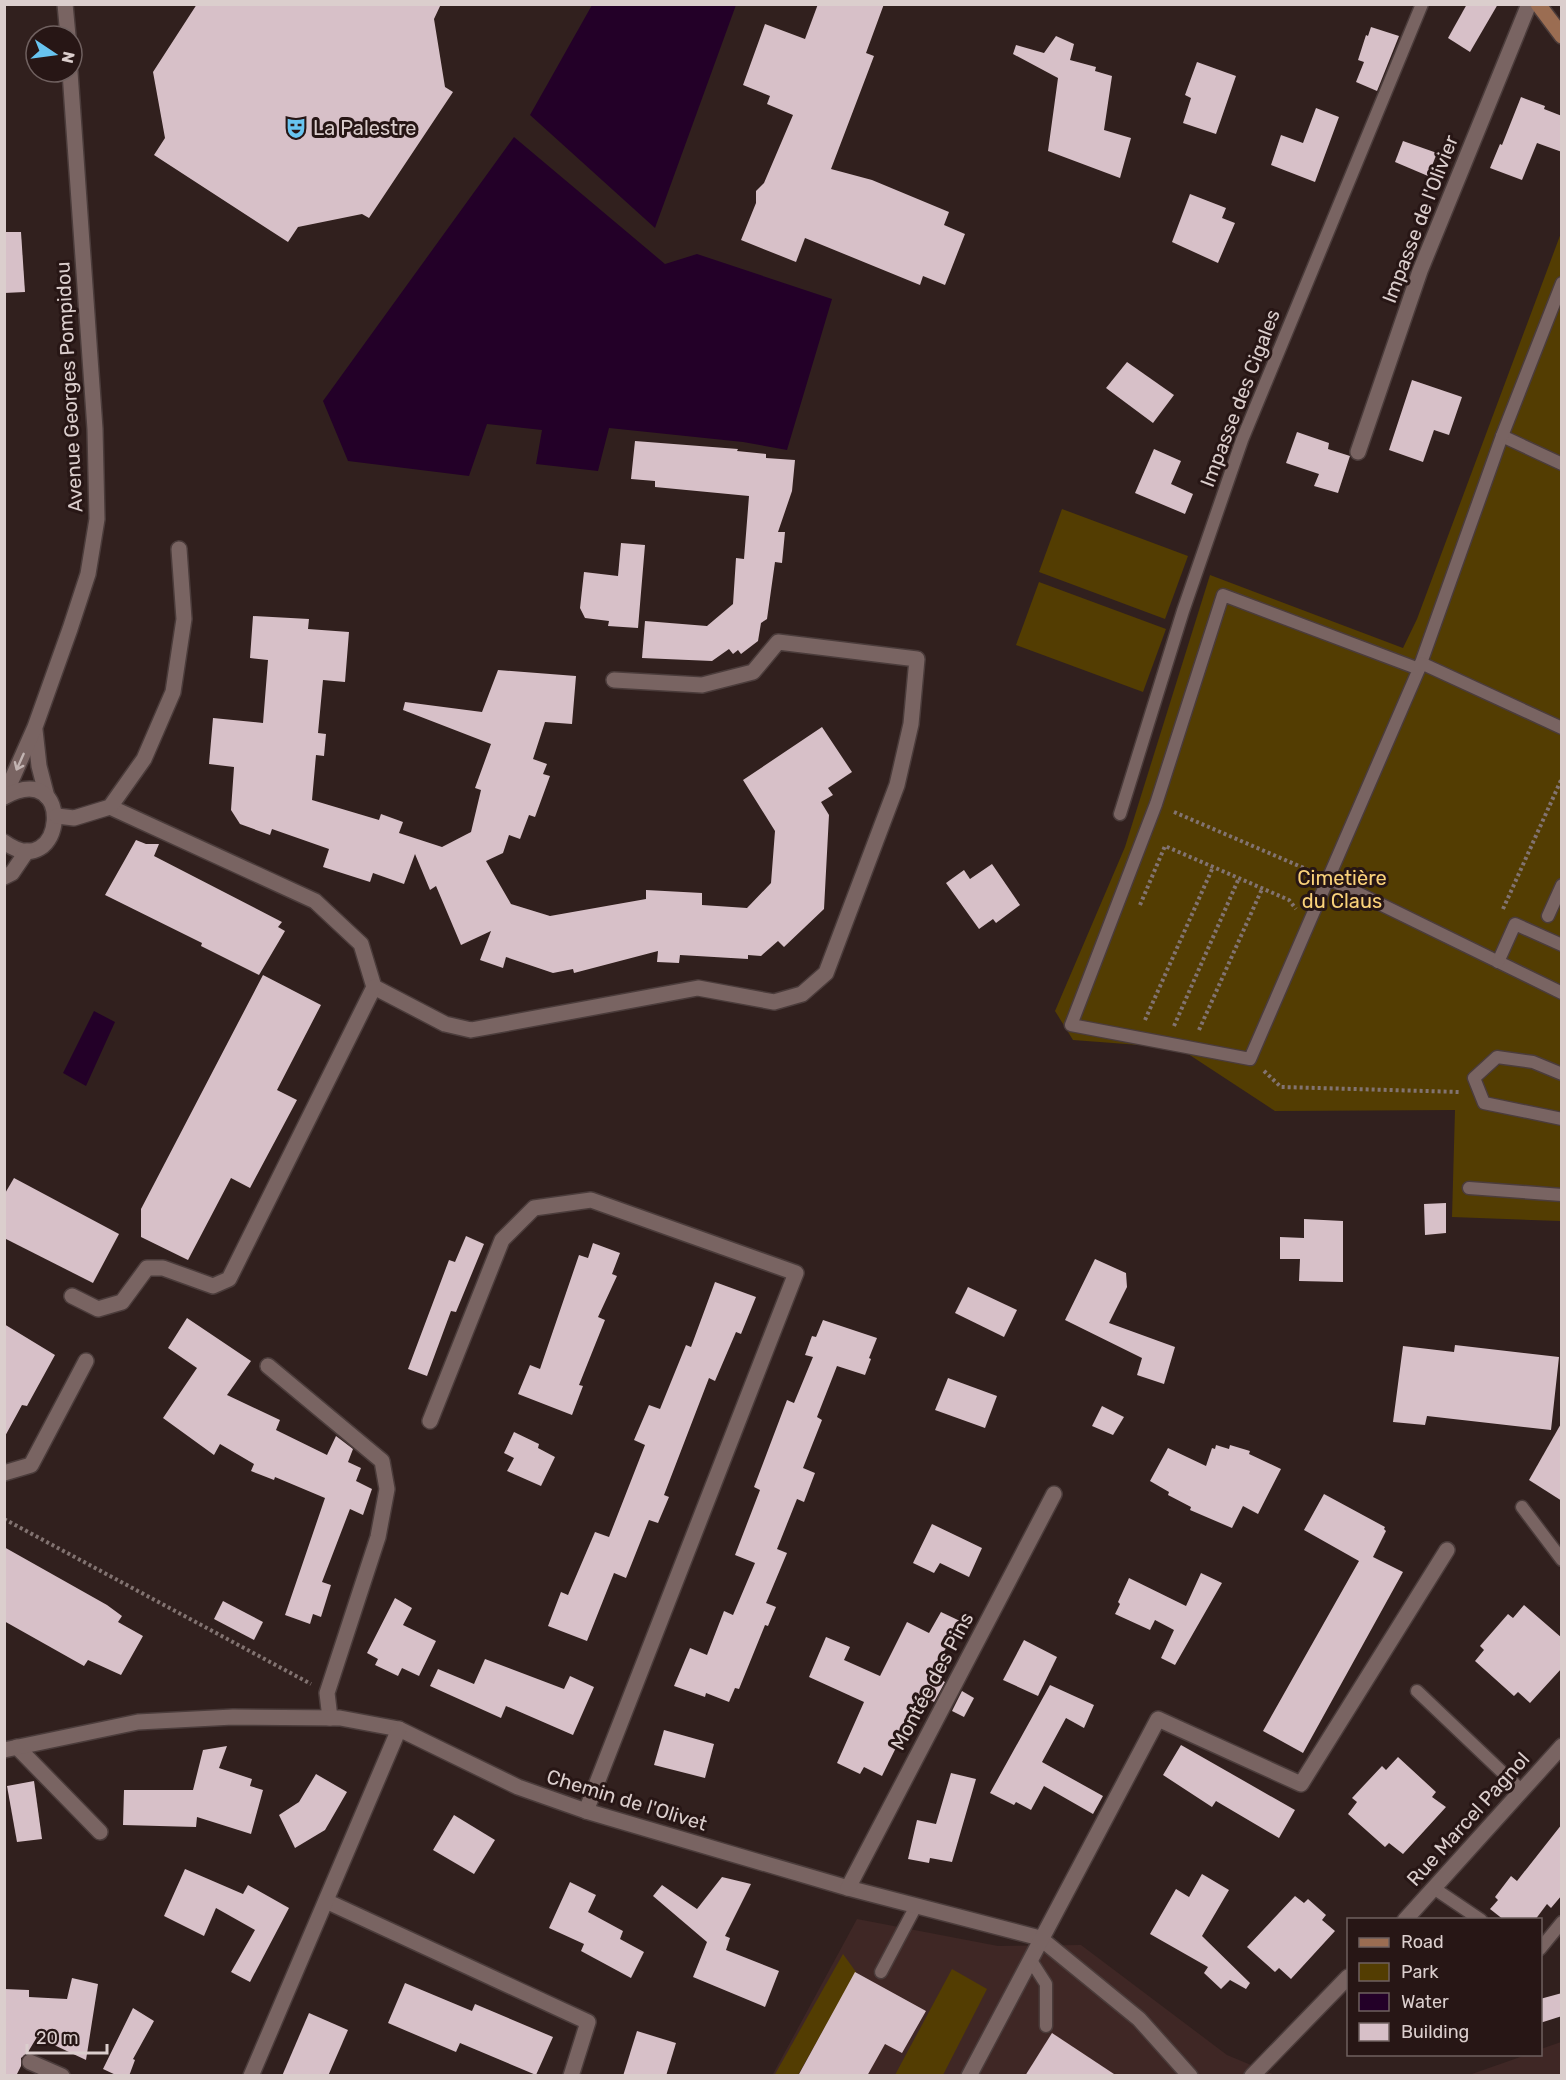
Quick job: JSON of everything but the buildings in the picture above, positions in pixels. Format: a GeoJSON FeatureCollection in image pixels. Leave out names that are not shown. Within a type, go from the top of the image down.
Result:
{"type":"FeatureCollection","features":[{"type":"Feature","properties":{"kind":"main road"},"geometry":{"type":"LineString","coordinates":[[1538,4],[1562,36]]}},
{"type":"Feature","properties":{"kind":"street"},"geometry":{"type":"LineString","coordinates":[[65,4],[67,24]]}},
{"type":"Feature","properties":{"kind":"street","name":"Impasse de l'Olivier"},"geometry":{"type":"LineString","coordinates":[[1358,452],[1420,271],[1529,4]]}},
{"type":"Feature","properties":{"kind":"street","name":"Avenue Georges Pompidou"},"geometry":{"type":"LineString","coordinates":[[4,797],[35,727],[88,574],[97,519],[95,429],[71,84]]}},
{"type":"Feature","properties":{"kind":"street"},"geometry":{"type":"LineString","coordinates":[[4,842],[13,848],[27,851],[43,846],[54,833],[57,816],[74,818],[110,807],[144,759],[173,692],[184,619],[179,549]]}},
{"type":"Feature","properties":{"kind":"street"},"geometry":{"type":"LineString","coordinates":[[374,987],[444,1024],[471,1030],[698,988],[774,1002],[802,994],[826,974],[897,785],[911,724],[917,659],[778,642],[753,672],[702,686],[614,680]]}},
{"type":"Feature","properties":{"kind":"street","name":"Avenue Georges Pompidou"},"geometry":{"type":"LineString","coordinates":[[35,727],[39,766],[46,797],[57,816]]}},
{"type":"Feature","properties":{"kind":"street"},"geometry":{"type":"LineString","coordinates":[[4,797],[18,789],[33,789],[46,797]]}},
{"type":"Feature","properties":{"kind":"street"},"geometry":{"type":"LineString","coordinates":[[72,1296],[98,1309],[122,1302],[147,1268],[163,1268],[213,1286],[229,1279],[374,987],[361,944],[315,902],[110,807]]}},
{"type":"Feature","properties":{"kind":"street"},"geometry":{"type":"LineString","coordinates":[[4,877],[12,873],[27,851]]}},
{"type":"Feature","properties":{"kind":"street"},"geometry":{"type":"LineString","coordinates":[[430,1421],[502,1240],[534,1208],[591,1200],[796,1274],[586,1811]]}},
{"type":"Feature","properties":{"kind":"street"},"geometry":{"type":"LineString","coordinates":[[4,1473],[31,1464],[86,1361]]}},
{"type":"Feature","properties":{"kind":"street"},"geometry":{"type":"LineString","coordinates":[[268,1366],[382,1461],[387,1489],[378,1537],[327,1693],[330,1718]]}},
{"type":"Feature","properties":{"kind":"street","name":"Montée des Pins"},"geometry":{"type":"LineString","coordinates":[[848,1888],[1054,1494]]}},
{"type":"Feature","properties":{"kind":"street"},"geometry":{"type":"LineString","coordinates":[[969,2076],[1040,1938],[1158,1719],[1301,1784],[1447,1550]]}},
{"type":"Feature","properties":{"kind":"street","name":"Chemin de l'Olivet"},"geometry":{"type":"LineString","coordinates":[[11,1749],[138,1722],[233,1717],[330,1718],[399,1729],[519,1787],[586,1811],[848,1888],[1040,1938],[1139,2019],[1190,2076]]}},
{"type":"Feature","properties":{"kind":"street"},"geometry":{"type":"LineString","coordinates":[[251,2076],[399,1729]]}},
{"type":"Feature","properties":{"kind":"street","name":"Rue Marcel Pagnol"},"geometry":{"type":"LineString","coordinates":[[1407,1918],[1562,1746]]}},
{"type":"Feature","properties":{"kind":"street"},"geometry":{"type":"LineString","coordinates":[[11,1749],[100,1832]]}},
{"type":"Feature","properties":{"kind":"street"},"geometry":{"type":"LineString","coordinates":[[326,1901],[588,2022],[571,2076]]}},
{"type":"Feature","properties":{"kind":"street"},"geometry":{"type":"LineString","coordinates":[[1252,2076],[1347,1978]]}},
{"type":"Feature","properties":{"kind":"street"},"geometry":{"type":"LineString","coordinates":[[30,2062],[62,2076]]}},
{"type":"Feature","properties":{"kind":"lane","name":"Impasse des Cigales"},"geometry":{"type":"LineString","coordinates":[[1120,814],[1183,611],[1242,440],[1422,4]]}},
{"type":"Feature","properties":{"kind":"lane"},"geometry":{"type":"LineString","coordinates":[[1562,283],[1502,436],[1420,666],[1250,1059],[1071,1025],[1156,804],[1223,595],[1420,666],[1562,728]]}},
{"type":"Feature","properties":{"kind":"lane"},"geometry":{"type":"LineString","coordinates":[[1502,436],[1562,464]]}},
{"type":"Feature","properties":{"kind":"lane"},"geometry":{"type":"LineString","coordinates":[[1329,879],[1562,993]]}},
{"type":"Feature","properties":{"kind":"lane"},"geometry":{"type":"LineString","coordinates":[[1548,916],[1562,885]]}},
{"type":"Feature","properties":{"kind":"lane"},"geometry":{"type":"LineString","coordinates":[[1497,962],[1515,924],[1562,945]]}},
{"type":"Feature","properties":{"kind":"lane"},"geometry":{"type":"LineString","coordinates":[[1562,1074],[1533,1062],[1497,1057],[1474,1078],[1484,1103],[1562,1119]]}},
{"type":"Feature","properties":{"kind":"lane"},"geometry":{"type":"LineString","coordinates":[[1469,1188],[1562,1195]]}},
{"type":"Feature","properties":{"kind":"lane"},"geometry":{"type":"LineString","coordinates":[[1522,1507],[1562,1560]]}},
{"type":"Feature","properties":{"kind":"lane"},"geometry":{"type":"LineString","coordinates":[[1418,1691],[1521,1791]]}},
{"type":"Feature","properties":{"kind":"lane"},"geometry":{"type":"LineString","coordinates":[[1435,1889],[1478,1918]]}},
{"type":"Feature","properties":{"kind":"lane"},"geometry":{"type":"LineString","coordinates":[[881,1972],[916,1906]]}},
{"type":"Feature","properties":{"kind":"lane"},"geometry":{"type":"LineString","coordinates":[[1542,1946],[1562,1922]]}},
{"type":"Feature","properties":{"kind":"lane"},"geometry":{"type":"LineString","coordinates":[[1030,1959],[1046,1983],[1046,2026]]}},
{"type":"Feature","properties":{"kind":"path"},"geometry":{"type":"LineString","coordinates":[[1504,905],[1562,778]]}},
{"type":"Feature","properties":{"kind":"path"},"geometry":{"type":"LineString","coordinates":[[1156,804],[1329,879]]}},
{"type":"Feature","properties":{"kind":"path"},"geometry":{"type":"LineString","coordinates":[[1138,910],[1165,846],[1289,900],[1298,912]]}},
{"type":"Feature","properties":{"kind":"path"},"geometry":{"type":"LineString","coordinates":[[1137,1037],[1213,867]]}},
{"type":"Feature","properties":{"kind":"path"},"geometry":{"type":"LineString","coordinates":[[1166,1043],[1239,878]]}},
{"type":"Feature","properties":{"kind":"path"},"geometry":{"type":"LineString","coordinates":[[1192,1048],[1262,889]]}},
{"type":"Feature","properties":{"kind":"path"},"geometry":{"type":"LineString","coordinates":[[1250,1059],[1281,1087],[1460,1092],[1474,1078]]}},
{"type":"Feature","properties":{"kind":"path"},"geometry":{"type":"LineString","coordinates":[[4,1519],[327,1693]]}},
{"type":"Feature","properties":{"kind":"shaded area"},"geometry":{"type":"Polygon","coordinates":[[[857,1919],[998,1946],[1081,1945],[1227,2055],[1275,2075],[772,2076],[857,1919]]]}},
{"type":"Feature","properties":{"kind":"shaded area"},"geometry":{"type":"Polygon","coordinates":[[[1561,2042],[1561,2075],[1469,2075],[1523,2056],[1542,2056],[1542,2049],[1561,2042]]]}},
{"type":"Feature","properties":{"kind":"green space","name":"Cimetière du Claus"},"geometry":{"type":"Polygon","coordinates":[[[1561,233],[1561,1221],[1452,1217],[1455,1110],[1275,1111],[1179,1048],[1073,1040],[1055,1011],[1125,847],[1210,575],[1403,648],[1417,619],[1561,233]]]}},
{"type":"Feature","properties":{"kind":"green space"},"geometry":{"type":"Polygon","coordinates":[[[1062,509],[1188,556],[1165,619],[1039,572],[1062,509]]]}},
{"type":"Feature","properties":{"kind":"green space"},"geometry":{"type":"Polygon","coordinates":[[[1039,582],[1166,629],[1143,692],[1016,645],[1039,582]]]}},
{"type":"Feature","properties":{"kind":"green space"},"geometry":{"type":"Polygon","coordinates":[[[843,1954],[856,1972],[798,2075],[774,2076],[843,1954]]]}},
{"type":"Feature","properties":{"kind":"green space"},"geometry":{"type":"Polygon","coordinates":[[[952,1969],[987,1989],[943,2075],[895,2075],[952,1969]]]}},
{"type":"Feature","properties":{"kind":"water"},"geometry":{"type":"Polygon","coordinates":[[[592,5],[736,5],[655,228],[530,115],[592,5]]]}},
{"type":"Feature","properties":{"kind":"water"},"geometry":{"type":"Polygon","coordinates":[[[514,137],[665,264],[697,254],[832,299],[787,450],[743,442],[609,428],[598,471],[536,464],[542,430],[487,424],[469,476],[348,461],[323,401],[514,137]]]}},
{"type":"Feature","properties":{"kind":"water"},"geometry":{"type":"Polygon","coordinates":[[[94,1011],[115,1022],[86,1086],[63,1073],[94,1011]]]}},
{"type":"Feature","properties":{"kind":"place","name":"La Palestre"},"geometry":{"type":"Point","coordinates":[296,128]}}]}
